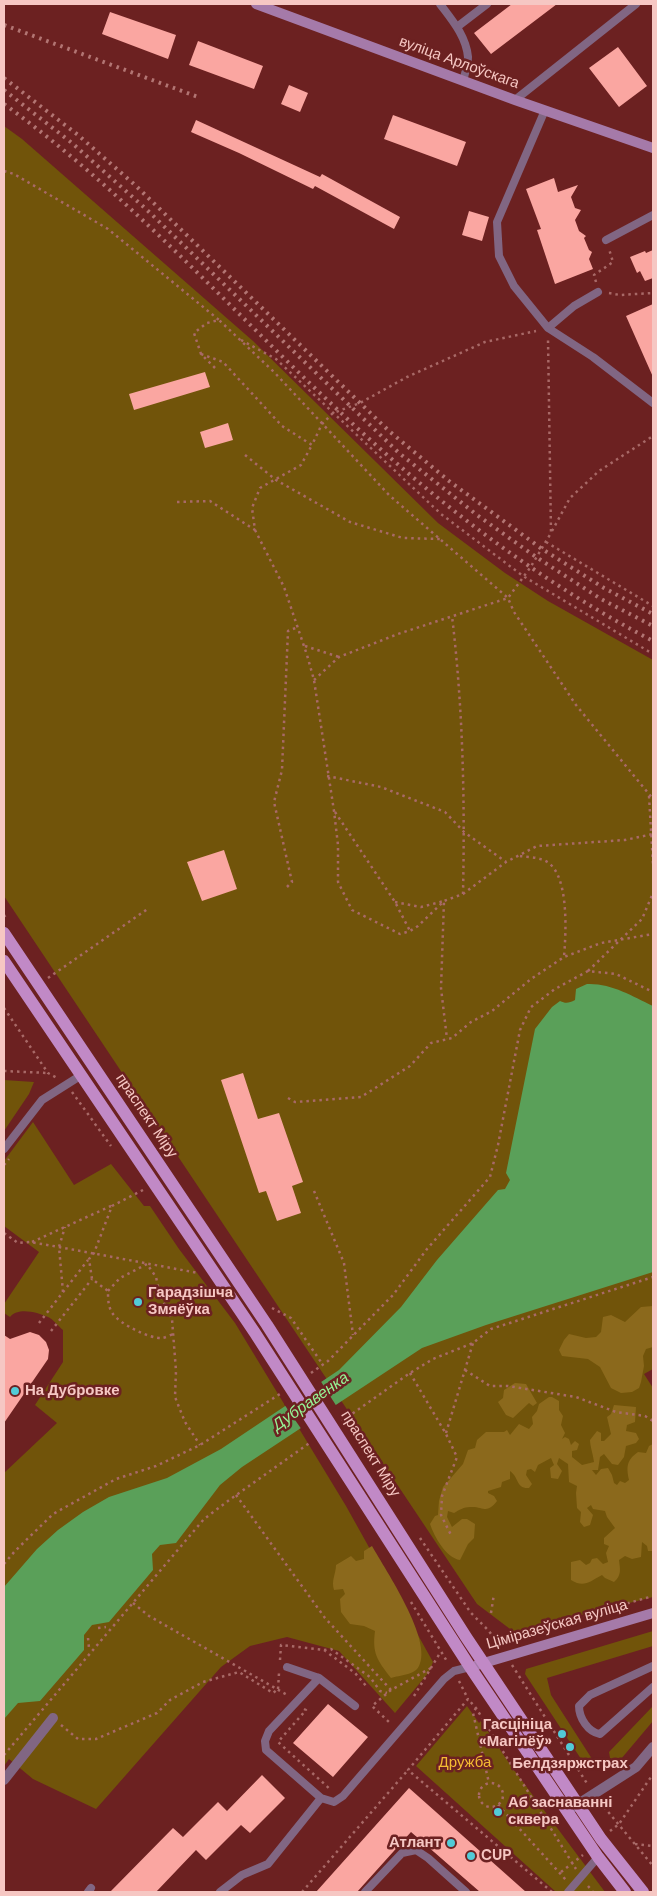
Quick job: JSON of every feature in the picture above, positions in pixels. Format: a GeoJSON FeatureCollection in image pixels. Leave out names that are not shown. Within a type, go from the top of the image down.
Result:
{"type":"FeatureCollection","features":[{"type":"Feature","properties":{"kind":"main road","name":"праспект Міру"},"geometry":{"type":"LineString","coordinates":[[4,933],[267,1324],[484,1662],[573,1808],[598,1857],[625,1892]]}},
{"type":"Feature","properties":{"kind":"main road","name":"праспект Міру"},"geometry":{"type":"LineString","coordinates":[[4,961],[255,1332],[470,1666],[573,1808],[643,1892]]}},
{"type":"Feature","properties":{"kind":"street","name":"вуліца Арлоўскага"},"geometry":{"type":"LineString","coordinates":[[256,4],[514,100],[653,148]]}},
{"type":"Feature","properties":{"kind":"street","name":"Ціміразеўская вуліца"},"geometry":{"type":"LineString","coordinates":[[470,1666],[653,1613]]}},
{"type":"Feature","properties":{"kind":"street"},"geometry":{"type":"LineString","coordinates":[[4,1780],[53,1718]]}},
{"type":"Feature","properties":{"kind":"street"},"geometry":{"type":"LineString","coordinates":[[573,1808],[636,1767],[653,1747]]}},
{"type":"Feature","properties":{"kind":"lane"},"geometry":{"type":"LineString","coordinates":[[440,4],[457,27],[465,42],[468,59],[463,81]]}},
{"type":"Feature","properties":{"kind":"lane"},"geometry":{"type":"LineString","coordinates":[[457,27],[487,4]]}},
{"type":"Feature","properties":{"kind":"lane"},"geometry":{"type":"LineString","coordinates":[[514,100],[636,4]]}},
{"type":"Feature","properties":{"kind":"lane"},"geometry":{"type":"LineString","coordinates":[[544,110],[497,222],[498,256],[514,286],[548,328],[594,357],[653,403]]}},
{"type":"Feature","properties":{"kind":"lane"},"geometry":{"type":"LineString","coordinates":[[606,240],[653,215]]}},
{"type":"Feature","properties":{"kind":"lane"},"geometry":{"type":"LineString","coordinates":[[548,328],[574,306],[598,292]]}},
{"type":"Feature","properties":{"kind":"lane"},"geometry":{"type":"LineString","coordinates":[[4,1149],[42,1100],[80,1076]]}},
{"type":"Feature","properties":{"kind":"lane"},"geometry":{"type":"LineString","coordinates":[[319,1678],[269,1731],[265,1741],[266,1750],[320,1798],[334,1802],[344,1796],[444,1680],[454,1671],[470,1666]]}},
{"type":"Feature","properties":{"kind":"lane"},"geometry":{"type":"LineString","coordinates":[[653,1666],[590,1695],[579,1706],[579,1711],[589,1729],[593,1733],[600,1734],[653,1687]]}},
{"type":"Feature","properties":{"kind":"lane"},"geometry":{"type":"LineString","coordinates":[[287,1667],[310,1673],[319,1678],[355,1706]]}},
{"type":"Feature","properties":{"kind":"lane"},"geometry":{"type":"LineString","coordinates":[[220,1892],[242,1875],[268,1864],[320,1798]]}},
{"type":"Feature","properties":{"kind":"lane"},"geometry":{"type":"LineString","coordinates":[[365,1892],[402,1854],[416,1850],[428,1858],[466,1892]]}},
{"type":"Feature","properties":{"kind":"lane"},"geometry":{"type":"LineString","coordinates":[[570,1890],[598,1857],[609,1850]]}},
{"type":"Feature","properties":{"kind":"path"},"geometry":{"type":"LineString","coordinates":[[4,170],[108,229],[219,320],[274,373],[389,495],[508,598],[514,612],[576,706],[653,799]]}},
{"type":"Feature","properties":{"kind":"path"},"geometry":{"type":"LineString","coordinates":[[606,240],[613,262],[594,276],[598,292],[620,295],[653,292]]}},
{"type":"Feature","properties":{"kind":"path"},"geometry":{"type":"LineString","coordinates":[[215,368],[201,354],[194,333],[207,324],[219,320]]}},
{"type":"Feature","properties":{"kind":"path"},"geometry":{"type":"LineString","coordinates":[[444,901],[418,926],[400,934],[352,910],[338,882],[338,845],[334,811],[327,776],[314,680],[284,587],[255,530],[252,508],[260,488],[301,465],[322,424],[332,413],[360,403],[407,376],[484,342],[548,328],[551,532]]}},
{"type":"Feature","properties":{"kind":"path"},"geometry":{"type":"LineString","coordinates":[[238,338],[276,359],[441,514],[523,576],[653,654]]}},
{"type":"Feature","properties":{"kind":"path"},"geometry":{"type":"LineString","coordinates":[[201,354],[223,362],[282,426],[312,445]]}},
{"type":"Feature","properties":{"kind":"path"},"geometry":{"type":"LineString","coordinates":[[314,680],[339,657],[398,634],[508,598],[546,542],[570,498],[599,471],[653,436]]}},
{"type":"Feature","properties":{"kind":"path"},"geometry":{"type":"LineString","coordinates":[[245,455],[276,480],[350,522],[402,538],[440,539]]}},
{"type":"Feature","properties":{"kind":"path"},"geometry":{"type":"LineString","coordinates":[[177,502],[210,501],[255,530]]}},
{"type":"Feature","properties":{"kind":"path"},"geometry":{"type":"LineString","coordinates":[[546,542],[653,606]]}},
{"type":"Feature","properties":{"kind":"path"},"geometry":{"type":"LineString","coordinates":[[452,616],[457,659],[462,755],[463,894]]}},
{"type":"Feature","properties":{"kind":"path"},"geometry":{"type":"LineString","coordinates":[[287,887],[292,882],[274,802],[282,770],[288,631],[298,627]]}},
{"type":"Feature","properties":{"kind":"path"},"geometry":{"type":"LineString","coordinates":[[304,646],[339,657]]}},
{"type":"Feature","properties":{"kind":"path"},"geometry":{"type":"LineString","coordinates":[[327,776],[381,787],[444,812],[464,832],[506,862]]}},
{"type":"Feature","properties":{"kind":"path"},"geometry":{"type":"LineString","coordinates":[[649,794],[653,864]]}},
{"type":"Feature","properties":{"kind":"path"},"geometry":{"type":"LineString","coordinates":[[334,811],[395,902],[410,931]]}},
{"type":"Feature","properties":{"kind":"path"},"geometry":{"type":"LineString","coordinates":[[395,902],[421,907],[463,894],[506,862],[536,846],[625,840],[652,834]]}},
{"type":"Feature","properties":{"kind":"path"},"geometry":{"type":"LineString","coordinates":[[518,855],[544,860],[560,876],[567,929],[564,957]]}},
{"type":"Feature","properties":{"kind":"path"},"geometry":{"type":"LineString","coordinates":[[308,1375],[323,1365],[393,1295],[427,1249],[490,1177],[520,1030],[531,1007],[555,988],[588,971],[624,938],[642,919],[653,893]]}},
{"type":"Feature","properties":{"kind":"path"},"geometry":{"type":"LineString","coordinates":[[444,901],[441,988],[447,1039]]}},
{"type":"Feature","properties":{"kind":"path"},"geometry":{"type":"LineString","coordinates":[[47,979],[149,908]]}},
{"type":"Feature","properties":{"kind":"path"},"geometry":{"type":"LineString","coordinates":[[288,1098],[295,1102],[361,1097],[410,1066],[431,1043],[452,1038],[471,1022],[492,1011],[531,979],[564,957],[601,943],[653,934]]}},
{"type":"Feature","properties":{"kind":"path"},"geometry":{"type":"LineString","coordinates":[[588,971],[616,974],[653,992]]}},
{"type":"Feature","properties":{"kind":"path"},"geometry":{"type":"LineString","coordinates":[[4,1008],[48,1073],[67,1084],[116,1152]]}},
{"type":"Feature","properties":{"kind":"path"},"geometry":{"type":"LineString","coordinates":[[4,1071],[48,1073]]}},
{"type":"Feature","properties":{"kind":"path"},"geometry":{"type":"LineString","coordinates":[[13,1244],[30,1242],[112,1206],[144,1189]]}},
{"type":"Feature","properties":{"kind":"path"},"geometry":{"type":"LineString","coordinates":[[314,1191],[344,1263],[353,1336]]}},
{"type":"Feature","properties":{"kind":"path"},"geometry":{"type":"LineString","coordinates":[[39,1324],[94,1253],[112,1206]]}},
{"type":"Feature","properties":{"kind":"path"},"geometry":{"type":"LineString","coordinates":[[63,1292],[59,1247],[65,1227]]}},
{"type":"Feature","properties":{"kind":"path"},"geometry":{"type":"LineString","coordinates":[[4,1233],[18,1244]]}},
{"type":"Feature","properties":{"kind":"path"},"geometry":{"type":"LineString","coordinates":[[30,1242],[202,1274],[197,1266]]}},
{"type":"Feature","properties":{"kind":"path"},"geometry":{"type":"LineString","coordinates":[[89,1259],[92,1279],[108,1291]]}},
{"type":"Feature","properties":{"kind":"path"},"geometry":{"type":"LineString","coordinates":[[147,1264],[120,1278],[108,1291],[109,1305],[113,1314],[120,1321],[150,1336],[162,1338],[174,1334]]}},
{"type":"Feature","properties":{"kind":"path"},"geometry":{"type":"LineString","coordinates":[[147,1264],[156,1277],[160,1295],[172,1319],[176,1371],[175,1397],[185,1422],[200,1446]]}},
{"type":"Feature","properties":{"kind":"path"},"geometry":{"type":"LineString","coordinates":[[336,1425],[410,1373],[434,1359],[473,1344],[491,1329],[653,1277]]}},
{"type":"Feature","properties":{"kind":"path"},"geometry":{"type":"LineString","coordinates":[[51,1330],[92,1279]]}},
{"type":"Feature","properties":{"kind":"path"},"geometry":{"type":"LineString","coordinates":[[266,1305],[291,1318],[323,1365]]}},
{"type":"Feature","properties":{"kind":"path"},"geometry":{"type":"LineString","coordinates":[[446,1434],[473,1344]]}},
{"type":"Feature","properties":{"kind":"path"},"geometry":{"type":"LineString","coordinates":[[465,1370],[490,1386],[508,1386],[576,1398],[616,1412],[645,1416],[653,1421]]}},
{"type":"Feature","properties":{"kind":"path"},"geometry":{"type":"LineString","coordinates":[[410,1373],[446,1434],[457,1457],[442,1496],[441,1515],[451,1535]]}},
{"type":"Feature","properties":{"kind":"path"},"geometry":{"type":"LineString","coordinates":[[4,1564],[14,1550],[53,1514],[116,1479],[156,1466],[200,1446],[285,1390]]}},
{"type":"Feature","properties":{"kind":"path"},"geometry":{"type":"LineString","coordinates":[[4,1755],[204,1519],[313,1441]]}},
{"type":"Feature","properties":{"kind":"path"},"geometry":{"type":"LineString","coordinates":[[236,1495],[325,1618],[391,1690]]}},
{"type":"Feature","properties":{"kind":"path"},"geometry":{"type":"LineString","coordinates":[[416,1532],[471,1613],[489,1631],[506,1655],[594,1795],[653,1866]]}},
{"type":"Feature","properties":{"kind":"path"},"geometry":{"type":"LineString","coordinates":[[492,1613],[494,1594]]}},
{"type":"Feature","properties":{"kind":"path"},"geometry":{"type":"LineString","coordinates":[[496,1641],[653,1596]]}},
{"type":"Feature","properties":{"kind":"path"},"geometry":{"type":"LineString","coordinates":[[133,1604],[149,1616],[278,1689]]}},
{"type":"Feature","properties":{"kind":"path"},"geometry":{"type":"LineString","coordinates":[[98,1628],[106,1627]]}},
{"type":"Feature","properties":{"kind":"path"},"geometry":{"type":"LineString","coordinates":[[88,1638],[89,1648]]}},
{"type":"Feature","properties":{"kind":"path"},"geometry":{"type":"LineString","coordinates":[[280,1663],[281,1645],[324,1650],[331,1649],[370,1677],[380,1691],[387,1693]]}},
{"type":"Feature","properties":{"kind":"path"},"geometry":{"type":"LineString","coordinates":[[324,1650],[355,1673],[367,1687]]}},
{"type":"Feature","properties":{"kind":"path"},"geometry":{"type":"LineString","coordinates":[[412,1699],[433,1667],[440,1652]]}},
{"type":"Feature","properties":{"kind":"path"},"geometry":{"type":"LineString","coordinates":[[391,1724],[372,1706],[391,1690],[433,1667]]}},
{"type":"Feature","properties":{"kind":"path"},"geometry":{"type":"LineString","coordinates":[[53,1718],[78,1739],[96,1739],[157,1712],[170,1700],[203,1682],[239,1672],[272,1693],[278,1689]]}},
{"type":"Feature","properties":{"kind":"path"},"geometry":{"type":"LineString","coordinates":[[278,1689],[279,1672]]}},
{"type":"Feature","properties":{"kind":"path"},"geometry":{"type":"LineString","coordinates":[[302,1892],[468,1699],[476,1708],[572,1864],[593,1892]]}},
{"type":"Feature","properties":{"kind":"path"},"geometry":{"type":"LineString","coordinates":[[297,1702],[306,1710],[278,1742],[333,1792]]}},
{"type":"Feature","properties":{"kind":"path"},"geometry":{"type":"LineString","coordinates":[[476,1708],[473,1712],[489,1783]]}},
{"type":"Feature","properties":{"kind":"path"},"geometry":{"type":"LineString","coordinates":[[385,1730],[396,1718]]}},
{"type":"Feature","properties":{"kind":"path"},"geometry":{"type":"LineString","coordinates":[[408,1770],[552,1892]]}},
{"type":"Feature","properties":{"kind":"path"},"geometry":{"type":"LineString","coordinates":[[610,1831],[619,1824],[653,1774]]}},
{"type":"Feature","properties":{"kind":"path"},"geometry":{"type":"LineString","coordinates":[[489,1783],[497,1784],[502,1790],[503,1798],[498,1805],[491,1807],[483,1805],[479,1798],[482,1786],[489,1783]]}},
{"type":"Feature","properties":{"kind":"path"},"geometry":{"type":"LineString","coordinates":[[498,1805],[561,1872],[570,1890]]}},
{"type":"Feature","properties":{"kind":"path"},"geometry":{"type":"LineString","coordinates":[[635,1844],[653,1846]]}},
{"type":"Feature","properties":{"kind":"path"},"geometry":{"type":"LineString","coordinates":[[561,1872],[583,1855]]}},
{"type":"Feature","properties":{"kind":"green space"},"geometry":{"type":"Polygon","coordinates":[[[4,126],[22,139],[253,341],[438,523],[505,573],[548,601],[653,660],[653,1369],[644,1374],[653,1388],[653,1597],[514,1632],[477,1604],[4,896],[4,126]]]}},
{"type":"Feature","properties":{"kind":"green space"},"geometry":{"type":"Polygon","coordinates":[[[4,1080],[34,1082],[29,1094],[4,1131],[4,1080]]]}},
{"type":"Feature","properties":{"kind":"green space"},"geometry":{"type":"Polygon","coordinates":[[[33,1122],[74,1185],[111,1164],[144,1206],[150,1206],[179,1249],[235,1323],[346,1506],[433,1662],[429,1672],[395,1713],[339,1651],[287,1637],[250,1646],[221,1667],[96,1809],[33,1779],[9,1759],[4,1766],[4,1473],[57,1423],[35,1405],[63,1362],[63,1330],[52,1319],[39,1313],[28,1311],[18,1312],[10,1317],[4,1313],[4,1304],[39,1252],[4,1226],[4,1161],[33,1122]]]}},
{"type":"Feature","properties":{"kind":"green space"},"geometry":{"type":"Polygon","coordinates":[[[653,1631],[653,1646],[547,1678],[551,1695],[594,1762],[585,1765],[525,1674],[526,1669],[653,1631]]]}},
{"type":"Feature","properties":{"kind":"green space","name":"Дружба"},"geometry":{"type":"Polygon","coordinates":[[[467,1706],[479,1723],[481,1721],[511,1766],[605,1892],[556,1892],[416,1766],[467,1706]]]}},
{"type":"Feature","properties":{"kind":"green space"},"geometry":{"type":"Polygon","coordinates":[[[653,1706],[653,1721],[621,1759],[617,1761],[610,1758],[609,1752],[653,1706]]]}},
{"type":"Feature","properties":{"kind":"shaded area"},"geometry":{"type":"Polygon","coordinates":[[[653,1306],[653,1347],[646,1349],[643,1356],[644,1366],[641,1382],[639,1388],[632,1392],[621,1393],[611,1388],[600,1367],[588,1359],[562,1356],[559,1350],[569,1334],[586,1338],[596,1337],[601,1332],[603,1317],[611,1315],[625,1322],[641,1307],[653,1306]]]}},
{"type":"Feature","properties":{"kind":"shaded area"},"geometry":{"type":"Polygon","coordinates":[[[515,1383],[526,1384],[537,1403],[533,1406],[529,1403],[513,1418],[506,1415],[498,1402],[503,1398],[504,1390],[515,1383]]]}},
{"type":"Feature","properties":{"kind":"shaded area"},"geometry":{"type":"Polygon","coordinates":[[[549,1397],[559,1401],[559,1410],[563,1416],[561,1425],[565,1433],[562,1439],[565,1437],[569,1439],[571,1445],[575,1441],[579,1444],[577,1450],[572,1451],[572,1457],[582,1465],[594,1462],[590,1440],[597,1431],[601,1433],[601,1441],[604,1441],[611,1434],[607,1417],[611,1414],[614,1405],[636,1407],[635,1422],[627,1425],[626,1431],[636,1433],[639,1439],[636,1443],[626,1446],[624,1457],[618,1465],[612,1464],[604,1454],[600,1457],[598,1470],[592,1470],[596,1475],[601,1469],[608,1468],[614,1483],[617,1485],[620,1481],[625,1483],[629,1480],[628,1467],[632,1458],[638,1452],[646,1453],[649,1446],[653,1444],[653,1551],[648,1551],[647,1546],[642,1542],[641,1557],[632,1559],[625,1556],[619,1560],[619,1574],[614,1582],[602,1575],[583,1584],[571,1580],[571,1562],[580,1560],[586,1565],[592,1559],[597,1558],[603,1564],[608,1562],[606,1553],[609,1546],[604,1544],[604,1538],[615,1528],[605,1511],[593,1509],[591,1505],[587,1508],[593,1515],[590,1525],[584,1527],[580,1522],[581,1512],[577,1508],[577,1486],[569,1482],[568,1464],[559,1458],[557,1464],[562,1471],[558,1479],[551,1478],[550,1468],[554,1465],[551,1458],[538,1465],[535,1472],[531,1469],[527,1470],[526,1475],[532,1484],[529,1488],[522,1487],[510,1471],[510,1479],[502,1482],[501,1487],[488,1491],[497,1501],[490,1508],[468,1507],[454,1513],[448,1511],[447,1517],[452,1527],[462,1519],[467,1519],[475,1524],[474,1538],[468,1544],[460,1560],[445,1551],[430,1524],[435,1516],[438,1515],[443,1487],[463,1464],[468,1450],[475,1448],[477,1440],[486,1432],[504,1432],[507,1430],[510,1435],[519,1424],[529,1429],[533,1424],[532,1417],[537,1411],[539,1404],[549,1397]]]}},
{"type":"Feature","properties":{"kind":"shaded area"},"geometry":{"type":"Polygon","coordinates":[[[372,1546],[397,1588],[420,1640],[422,1654],[417,1669],[411,1673],[391,1678],[382,1666],[375,1651],[375,1631],[364,1626],[350,1624],[341,1612],[340,1599],[345,1594],[343,1589],[334,1590],[333,1586],[336,1565],[351,1556],[356,1561],[364,1559],[364,1551],[372,1546]]]}},
{"type":"Feature","properties":{"kind":"water","name":"Дубравенка"},"geometry":{"type":"Polygon","coordinates":[[[587,984],[613,988],[653,1006],[653,1272],[486,1325],[422,1348],[242,1467],[220,1485],[176,1543],[160,1545],[152,1554],[153,1570],[109,1622],[92,1625],[84,1635],[84,1650],[40,1701],[18,1703],[4,1719],[4,1587],[37,1549],[58,1530],[83,1512],[109,1497],[167,1478],[221,1449],[339,1370],[401,1307],[437,1260],[498,1190],[505,1189],[510,1180],[506,1173],[535,1029],[552,1007],[560,1001],[568,1003],[575,1000],[576,989],[587,984]]]}},
{"type":"Feature","properties":{"kind":"pier"},"geometry":{"type":"Polygon","coordinates":[[[320,1380],[337,1407],[302,1430],[284,1404],[320,1380]]]}},
{"type":"Feature","properties":{"kind":"building"},"geometry":{"type":"Polygon","coordinates":[[[512,4],[557,4],[491,54],[474,33],[512,4]]]}},
{"type":"Feature","properties":{"kind":"building"},"geometry":{"type":"Polygon","coordinates":[[[110,12],[176,35],[168,59],[102,34],[110,12]]]}},
{"type":"Feature","properties":{"kind":"building"},"geometry":{"type":"Polygon","coordinates":[[[198,41],[263,66],[254,89],[189,65],[198,41]]]}},
{"type":"Feature","properties":{"kind":"building"},"geometry":{"type":"Polygon","coordinates":[[[618,47],[647,86],[619,107],[589,68],[618,47]]]}},
{"type":"Feature","properties":{"kind":"building"},"geometry":{"type":"Polygon","coordinates":[[[289,85],[308,93],[300,112],[281,104],[289,85]]]}},
{"type":"Feature","properties":{"kind":"building"},"geometry":{"type":"Polygon","coordinates":[[[393,115],[466,142],[457,166],[384,139],[393,115]]]}},
{"type":"Feature","properties":{"kind":"building"},"geometry":{"type":"Polygon","coordinates":[[[196,120],[320,177],[322,174],[400,217],[394,229],[315,186],[313,189],[191,132],[196,120]]]}},
{"type":"Feature","properties":{"kind":"building"},"geometry":{"type":"Polygon","coordinates":[[[554,178],[558,192],[578,185],[571,197],[575,208],[581,210],[575,220],[579,231],[586,236],[584,238],[589,250],[592,252],[589,259],[593,269],[555,284],[537,230],[541,229],[526,189],[554,178]]]}},
{"type":"Feature","properties":{"kind":"building"},"geometry":{"type":"Polygon","coordinates":[[[469,211],[489,217],[482,241],[462,235],[469,211]]]}},
{"type":"Feature","properties":{"kind":"building"},"geometry":{"type":"Polygon","coordinates":[[[653,250],[653,278],[645,281],[640,271],[637,273],[630,257],[653,250]]]}},
{"type":"Feature","properties":{"kind":"building"},"geometry":{"type":"Polygon","coordinates":[[[653,304],[653,377],[626,316],[653,304]]]}},
{"type":"Feature","properties":{"kind":"building"},"geometry":{"type":"Polygon","coordinates":[[[205,372],[210,387],[134,410],[129,394],[205,372]]]}},
{"type":"Feature","properties":{"kind":"building"},"geometry":{"type":"Polygon","coordinates":[[[228,423],[233,440],[205,448],[200,432],[228,423]]]}},
{"type":"Feature","properties":{"kind":"building"},"geometry":{"type":"Polygon","coordinates":[[[224,850],[237,889],[202,901],[187,862],[224,850]]]}},
{"type":"Feature","properties":{"kind":"building"},"geometry":{"type":"Polygon","coordinates":[[[243,1073],[258,1119],[279,1113],[303,1182],[292,1186],[301,1213],[277,1221],[266,1191],[259,1193],[221,1080],[243,1073]]]}},
{"type":"Feature","properties":{"kind":"building","name":"На Дубровке"},"geometry":{"type":"Polygon","coordinates":[[[30,1332],[39,1335],[46,1342],[49,1350],[48,1359],[4,1423],[4,1335],[10,1339],[30,1332]]]}},
{"type":"Feature","properties":{"kind":"building"},"geometry":{"type":"Polygon","coordinates":[[[328,1704],[368,1737],[333,1777],[293,1743],[328,1704]]]}},
{"type":"Feature","properties":{"kind":"building"},"geometry":{"type":"Polygon","coordinates":[[[262,1775],[285,1798],[250,1833],[241,1825],[206,1860],[196,1850],[156,1892],[110,1892],[173,1828],[183,1837],[218,1802],[227,1811],[262,1775]]]}},
{"type":"Feature","properties":{"kind":"building"},"geometry":{"type":"Polygon","coordinates":[[[409,1788],[526,1892],[480,1892],[411,1832],[357,1892],[316,1892],[409,1788]]]}},
{"type":"Feature","properties":{"kind":"railway"},"geometry":{"type":"LineString","coordinates":[[4,25],[198,97]]}},
{"type":"Feature","properties":{"kind":"railway"},"geometry":{"type":"LineString","coordinates":[[4,78],[78,135],[135,185],[389,431],[449,481],[542,549],[604,588],[653,614]]}},
{"type":"Feature","properties":{"kind":"railway"},"geometry":{"type":"LineString","coordinates":[[4,90],[72,143],[146,209],[399,453],[477,515],[536,557],[601,599],[653,626]]}},
{"type":"Feature","properties":{"kind":"railway"},"geometry":{"type":"LineString","coordinates":[[4,104],[49,138],[135,213],[339,411],[412,476],[488,537],[528,565],[568,592],[653,641]]}},
{"type":"Feature","properties":{"kind":"place","name":"Гарадзішча Змяёўка"},"geometry":{"type":"Point","coordinates":[138,1302]}},
{"type":"Feature","properties":{"kind":"place","name":"На Дубровке"},"geometry":{"type":"Point","coordinates":[15,1391]}},
{"type":"Feature","properties":{"kind":"place","name":"Гасцініца «Магілёў»"},"geometry":{"type":"Point","coordinates":[562,1734]}},
{"type":"Feature","properties":{"kind":"place","name":"Белдзяржстрах"},"geometry":{"type":"Point","coordinates":[570,1747]}},
{"type":"Feature","properties":{"kind":"place","name":"Аб заснаванні сквера"},"geometry":{"type":"Point","coordinates":[498,1812]}},
{"type":"Feature","properties":{"kind":"place","name":"Атлант"},"geometry":{"type":"Point","coordinates":[451,1843]}},
{"type":"Feature","properties":{"kind":"place","name":"CUP"},"geometry":{"type":"Point","coordinates":[471,1856]}}]}
